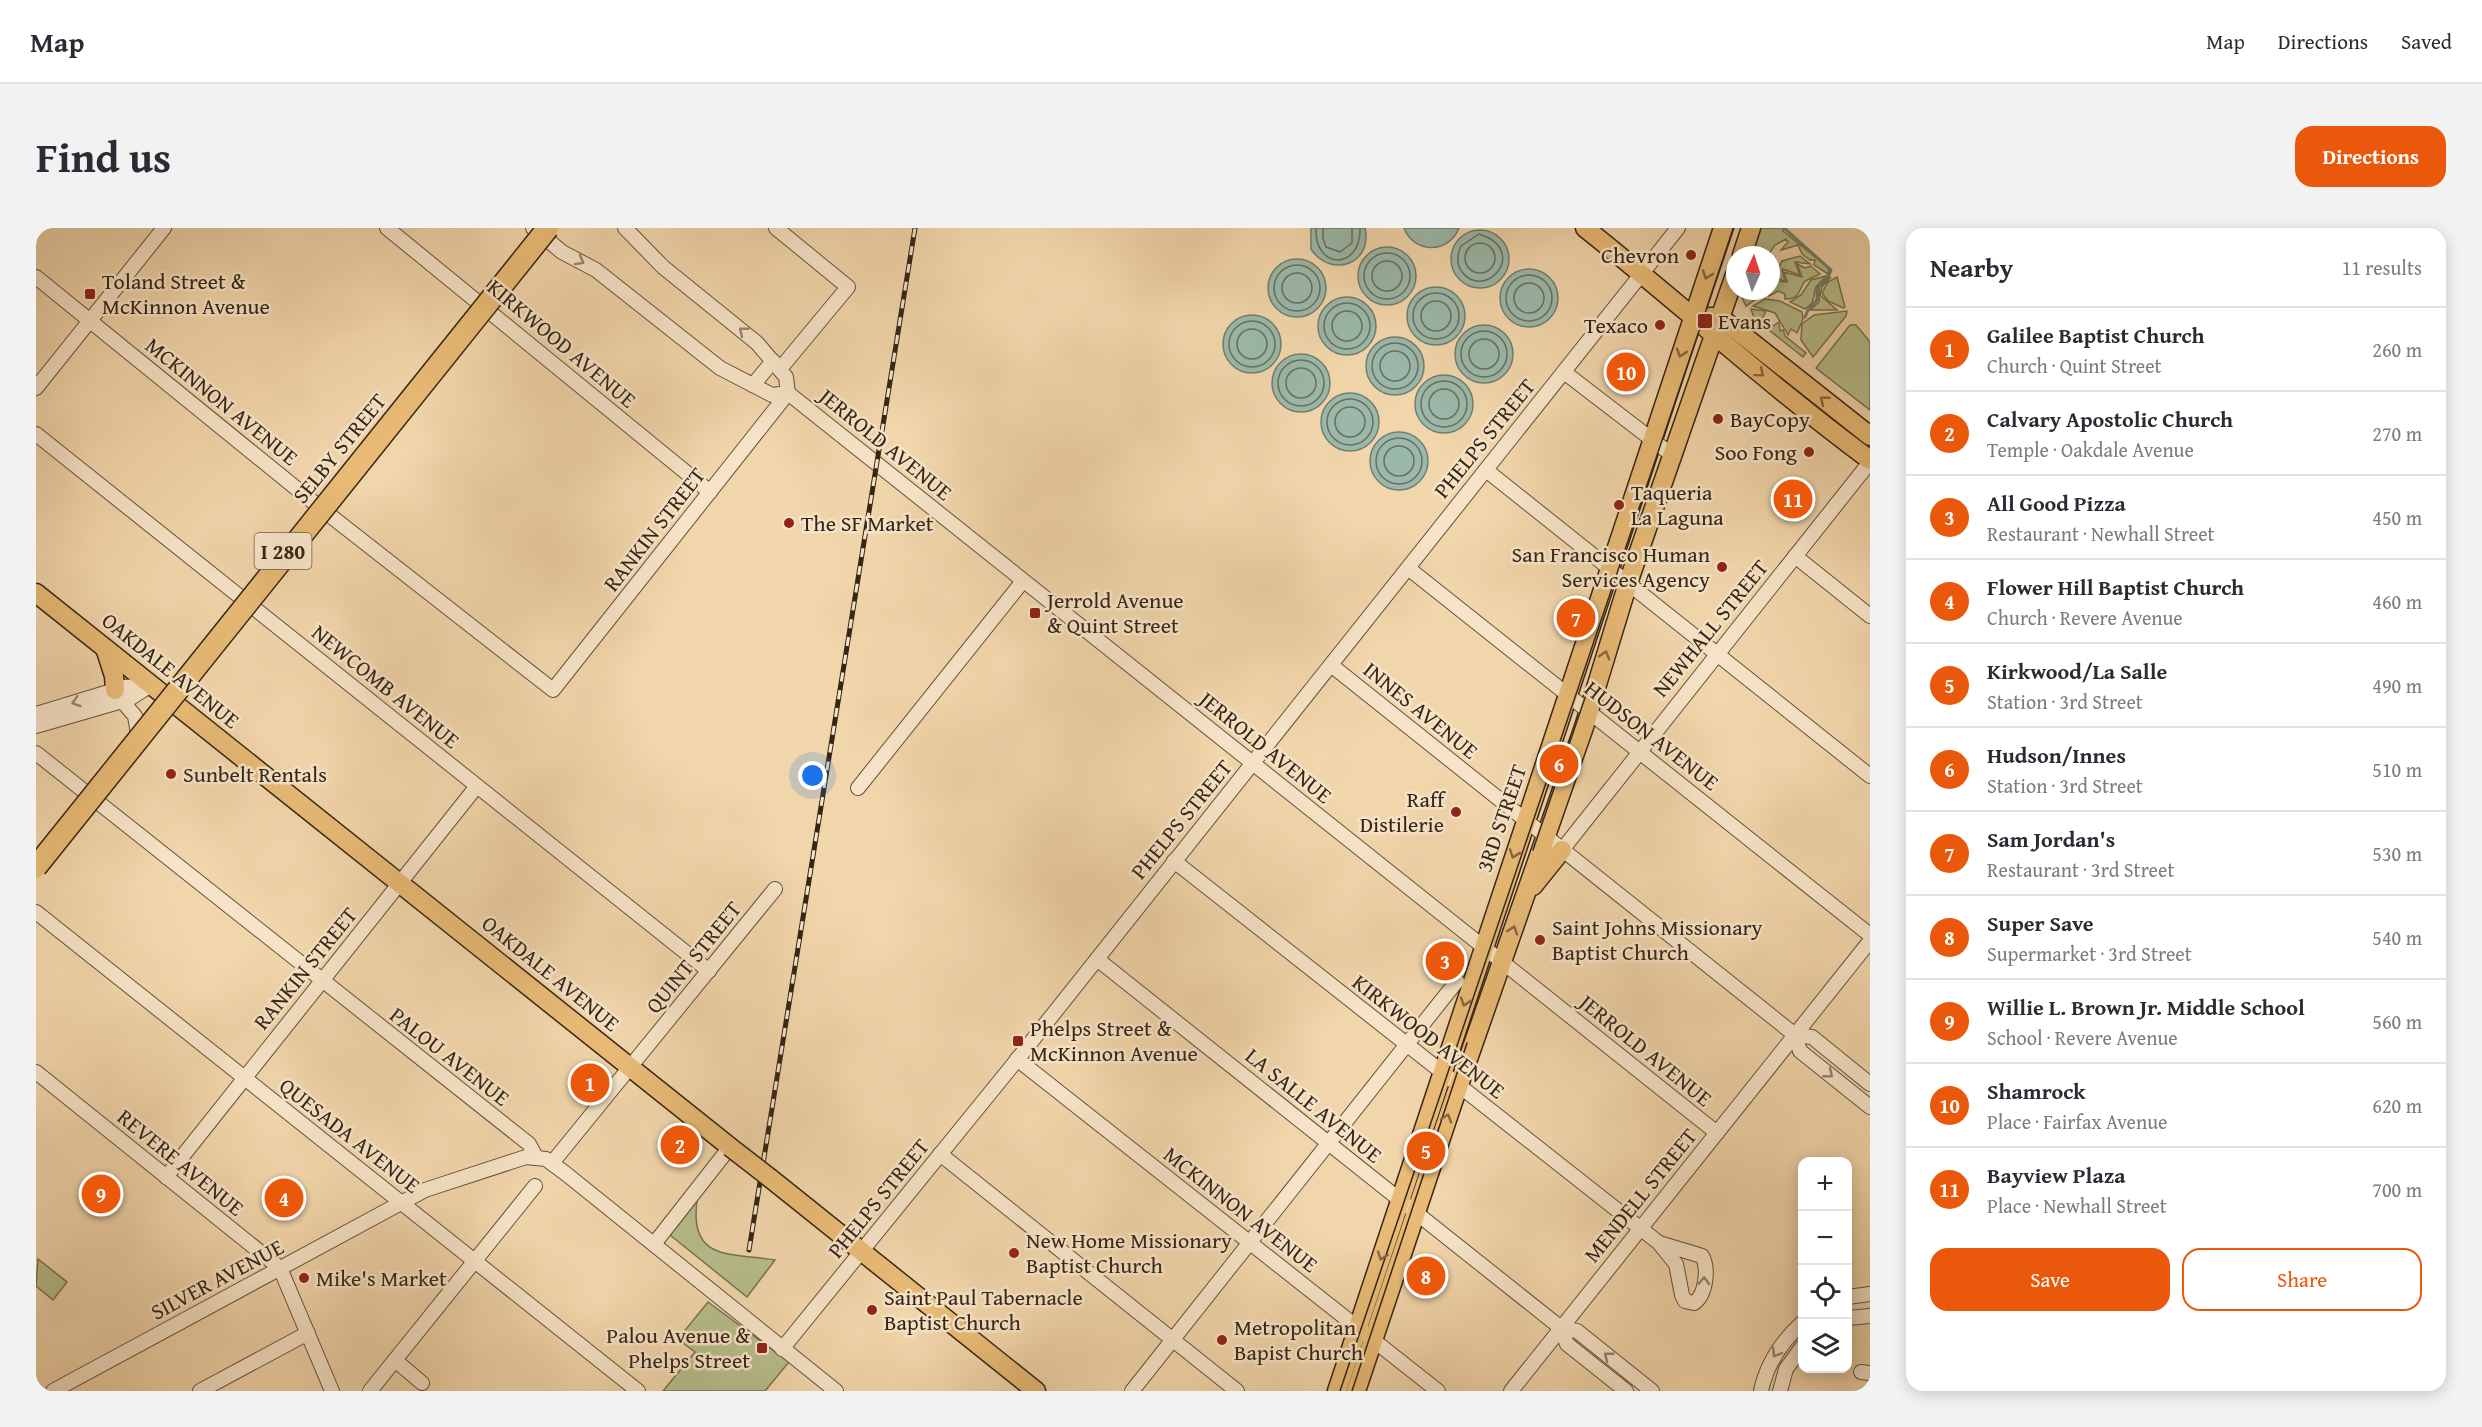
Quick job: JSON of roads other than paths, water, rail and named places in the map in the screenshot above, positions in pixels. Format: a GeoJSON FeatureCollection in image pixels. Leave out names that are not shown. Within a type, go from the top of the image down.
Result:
{"type":"FeatureCollection","features":[{"type":"Feature","properties":{"kind":"highway","name":"I 280"},"geometry":{"type":"LineString","coordinates":[[36,867],[518,266],[542,229]]}},
{"type":"Feature","properties":{"kind":"highway","name":"I 280"},"geometry":{"type":"LineString","coordinates":[[36,859],[542,229]]}},
{"type":"Feature","properties":{"kind":"main road"},"geometry":{"type":"LineString","coordinates":[[1585,228],[1693,315],[1810,415],[1870,461]]}},
{"type":"Feature","properties":{"kind":"main road","name":"3RD STREET"},"geometry":{"type":"LineString","coordinates":[[1336,1391],[1723,228]]}},
{"type":"Feature","properties":{"kind":"main road"},"geometry":{"type":"LineString","coordinates":[[1745,246],[1751,228]]}},
{"type":"Feature","properties":{"kind":"main road"},"geometry":{"type":"LineString","coordinates":[[1356,1391],[1589,711],[1628,583],[1727,300]]}},
{"type":"Feature","properties":{"kind":"main road"},"geometry":{"type":"LineString","coordinates":[[1693,315],[1721,318],[1870,436]]}},
{"type":"Feature","properties":{"kind":"main road","name":"OAKDALE AVENUE"},"geometry":{"type":"LineString","coordinates":[[36,593],[1036,1391]]}},
{"type":"Feature","properties":{"kind":"main road"},"geometry":{"type":"LineString","coordinates":[[105,648],[119,696]]}},
{"type":"Feature","properties":{"kind":"main road"},"geometry":{"type":"LineString","coordinates":[[1524,897],[1562,849]]}},
{"type":"Feature","properties":{"kind":"main road"},"geometry":{"type":"LineString","coordinates":[[1457,981],[1477,964]]}},
{"type":"Feature","properties":{"kind":"street"},"geometry":{"type":"LineString","coordinates":[[36,388],[164,228]]}},
{"type":"Feature","properties":{"kind":"street","name":"KIRKWOOD AVENUE"},"geometry":{"type":"LineString","coordinates":[[387,228],[710,492]]}},
{"type":"Feature","properties":{"kind":"street","name":"JERROLD AVENUE"},"geometry":{"type":"LineString","coordinates":[[625,228],[663,267],[757,343],[786,377],[789,393],[1716,1133]]}},
{"type":"Feature","properties":{"kind":"street"},"geometry":{"type":"LineString","coordinates":[[753,385],[776,365],[848,287],[776,228]]}},
{"type":"Feature","properties":{"kind":"street","name":"PHELPS STREET"},"geometry":{"type":"LineString","coordinates":[[782,1349],[1097,959],[1678,228]]}},
{"type":"Feature","properties":{"kind":"street"},"geometry":{"type":"LineString","coordinates":[[492,292],[542,229]]}},
{"type":"Feature","properties":{"kind":"street","name":"JERROLD AVENUE"},"geometry":{"type":"LineString","coordinates":[[542,229],[562,252],[596,270],[720,368],[772,394],[789,393]]}},
{"type":"Feature","properties":{"kind":"street","name":"MCKINNON AVENUE"},"geometry":{"type":"LineString","coordinates":[[36,277],[318,506],[553,690]]}},
{"type":"Feature","properties":{"kind":"street","name":"SELBY STREET"},"geometry":{"type":"LineString","coordinates":[[36,859],[473,315]]}},
{"type":"Feature","properties":{"kind":"street"},"geometry":{"type":"LineString","coordinates":[[1564,372],[1672,455]]}},
{"type":"Feature","properties":{"kind":"street","name":"RANKIN STREET"},"geometry":{"type":"LineString","coordinates":[[553,690],[789,393]]}},
{"type":"Feature","properties":{"kind":"street","name":"NEWCOMB AVENUE"},"geometry":{"type":"LineString","coordinates":[[36,434],[710,971]]}},
{"type":"Feature","properties":{"kind":"street","name":"NEWHALL STREET"},"geometry":{"type":"LineString","coordinates":[[1562,849],[1870,461]]}},
{"type":"Feature","properties":{"kind":"street"},"geometry":{"type":"LineString","coordinates":[[1486,470],[1870,776]]}},
{"type":"Feature","properties":{"kind":"street"},"geometry":{"type":"LineString","coordinates":[[1795,556],[1870,616]]}},
{"type":"Feature","properties":{"kind":"street","name":"HUDSON AVENUE"},"geometry":{"type":"LineString","coordinates":[[1408,568],[1870,935]]}},
{"type":"Feature","properties":{"kind":"street"},"geometry":{"type":"LineString","coordinates":[[858,788],[1023,581]]}},
{"type":"Feature","properties":{"kind":"street","name":"INNES AVENUE"},"geometry":{"type":"LineString","coordinates":[[1330,665],[1795,1035],[1812,1038],[1870,1084]]}},
{"type":"Feature","properties":{"kind":"street"},"geometry":{"type":"LineString","coordinates":[[36,726],[151,685]]}},
{"type":"Feature","properties":{"kind":"street"},"geometry":{"type":"LineString","coordinates":[[36,714],[119,696]]}},
{"type":"Feature","properties":{"kind":"street"},"geometry":{"type":"LineString","coordinates":[[119,696],[135,716],[138,734]]}},
{"type":"Feature","properties":{"kind":"street","name":"PALOU AVENUE"},"geometry":{"type":"LineString","coordinates":[[36,753],[525,1142],[536,1157],[552,1163],[836,1391]]}},
{"type":"Feature","properties":{"kind":"street","name":"RANKIN STREET"},"geometry":{"type":"LineString","coordinates":[[166,1177],[477,786]]}},
{"type":"Feature","properties":{"kind":"street","name":"KIRKWOOD AVENUE"},"geometry":{"type":"LineString","coordinates":[[1174,861],[1659,1243],[1676,1264],[1685,1301],[1694,1303],[1700,1299],[1703,1292],[1705,1261],[1702,1256],[1659,1243]]}},
{"type":"Feature","properties":{"kind":"street","name":"QUINT STREET"},"geometry":{"type":"LineString","coordinates":[[552,1163],[632,1068],[775,889]]}},
{"type":"Feature","properties":{"kind":"street","name":"QUESADA AVENUE"},"geometry":{"type":"LineString","coordinates":[[36,912],[638,1391]]}},
{"type":"Feature","properties":{"kind":"street","name":"MENDELL STREET"},"geometry":{"type":"LineString","coordinates":[[1510,1391],[1870,941]]}},
{"type":"Feature","properties":{"kind":"street","name":"LA SALLE AVENUE"},"geometry":{"type":"LineString","coordinates":[[1097,959],[1561,1328],[1577,1331],[1652,1391]]}},
{"type":"Feature","properties":{"kind":"street"},"geometry":{"type":"LineString","coordinates":[[1132,1391],[1457,981]]}},
{"type":"Feature","properties":{"kind":"street","name":"INNES AVENUE"},"geometry":{"type":"LineString","coordinates":[[1795,1035],[1800,1051],[1870,1107]]}},
{"type":"Feature","properties":{"kind":"street","name":"MCKINNON AVENUE"},"geometry":{"type":"LineString","coordinates":[[1017,1059],[1438,1391]]}},
{"type":"Feature","properties":{"kind":"street","name":"REVERE AVENUE"},"geometry":{"type":"LineString","coordinates":[[36,1072],[280,1268],[332,1391]]}},
{"type":"Feature","properties":{"kind":"street"},"geometry":{"type":"LineString","coordinates":[[654,1245],[729,1146]]}},
{"type":"Feature","properties":{"kind":"street"},"geometry":{"type":"LineString","coordinates":[[940,1154],[1237,1391]]}},
{"type":"Feature","properties":{"kind":"street","name":"SILVER AVENUE"},"geometry":{"type":"LineString","coordinates":[[57,1390],[425,1190],[519,1159],[536,1157]]}},
{"type":"Feature","properties":{"kind":"street"},"geometry":{"type":"LineString","coordinates":[[370,1391],[535,1186]]}},
{"type":"Feature","properties":{"kind":"street"},"geometry":{"type":"LineString","coordinates":[[1852,1296],[1870,1294]]}},
{"type":"Feature","properties":{"kind":"street"},"geometry":{"type":"LineString","coordinates":[[1852,1318],[1870,1316]]}},
{"type":"Feature","properties":{"kind":"street","name":"LA SALLE AVENUE"},"geometry":{"type":"LineString","coordinates":[[1561,1328],[1567,1344],[1626,1391]]}},
{"type":"Feature","properties":{"kind":"street"},"geometry":{"type":"LineString","coordinates":[[1761,1391],[1770,1362],[1780,1345],[1798,1328]]}},
{"type":"Feature","properties":{"kind":"street"},"geometry":{"type":"LineString","coordinates":[[200,1391],[308,1333]]}},
{"type":"Feature","properties":{"kind":"street"},"geometry":{"type":"LineString","coordinates":[[1780,1391],[1786,1369],[1798,1353]]}},
{"type":"Feature","properties":{"kind":"street"},"geometry":{"type":"LineString","coordinates":[[395,1360],[422,1383]]}},
{"type":"Feature","properties":{"kind":"water"},"geometry":{"type":"Polygon","coordinates":[[[1311,228],[1365,228],[1366,240],[1363,251],[1348,263],[1339,265],[1329,263],[1319,258],[1311,249],[1311,228]]]}},
{"type":"Feature","properties":{"kind":"water"},"geometry":{"type":"Polygon","coordinates":[[[1404,228],[1459,228],[1448,243],[1432,248],[1415,243],[1404,228]]]}},
{"type":"Feature","properties":{"kind":"water"},"geometry":{"type":"Polygon","coordinates":[[[1480,230],[1496,235],[1504,243],[1509,259],[1504,275],[1496,283],[1480,288],[1464,283],[1456,275],[1451,259],[1456,243],[1464,235],[1480,230]]]}},
{"type":"Feature","properties":{"kind":"water"},"geometry":{"type":"Polygon","coordinates":[[[1387,247],[1403,252],[1411,260],[1416,276],[1411,292],[1403,300],[1387,305],[1371,300],[1363,292],[1358,276],[1363,260],[1371,252],[1387,247]]]}},
{"type":"Feature","properties":{"kind":"water"},"geometry":{"type":"Polygon","coordinates":[[[1297,259],[1313,264],[1321,272],[1326,288],[1321,304],[1313,312],[1297,317],[1281,312],[1273,304],[1268,288],[1273,272],[1281,264],[1297,259]]]}},
{"type":"Feature","properties":{"kind":"water"},"geometry":{"type":"Polygon","coordinates":[[[1529,269],[1545,274],[1553,282],[1558,298],[1553,314],[1545,322],[1529,327],[1513,322],[1505,314],[1500,298],[1505,282],[1513,274],[1529,269]]]}},
{"type":"Feature","properties":{"kind":"water"},"geometry":{"type":"Polygon","coordinates":[[[1436,287],[1452,292],[1460,300],[1465,316],[1460,332],[1452,340],[1436,345],[1420,340],[1412,332],[1407,316],[1412,300],[1420,292],[1436,287]]]}},
{"type":"Feature","properties":{"kind":"water"},"geometry":{"type":"Polygon","coordinates":[[[1347,297],[1363,302],[1371,310],[1376,326],[1371,342],[1363,350],[1347,355],[1331,350],[1323,342],[1318,326],[1323,310],[1331,302],[1347,297]]]}},
{"type":"Feature","properties":{"kind":"water"},"geometry":{"type":"Polygon","coordinates":[[[1252,315],[1268,320],[1276,328],[1281,344],[1276,360],[1268,368],[1252,373],[1236,368],[1228,360],[1223,344],[1228,328],[1236,320],[1252,315]]]}},
{"type":"Feature","properties":{"kind":"water"},"geometry":{"type":"Polygon","coordinates":[[[1484,325],[1500,330],[1508,338],[1513,354],[1508,370],[1500,378],[1484,383],[1468,378],[1460,370],[1455,354],[1460,338],[1468,330],[1484,325]]]}},
{"type":"Feature","properties":{"kind":"water"},"geometry":{"type":"Polygon","coordinates":[[[1395,337],[1411,342],[1419,350],[1424,366],[1419,382],[1411,390],[1395,395],[1379,390],[1371,382],[1366,366],[1371,350],[1379,342],[1395,337]]]}},
{"type":"Feature","properties":{"kind":"water"},"geometry":{"type":"Polygon","coordinates":[[[1301,354],[1317,359],[1325,367],[1330,383],[1325,399],[1317,407],[1301,412],[1285,407],[1277,399],[1272,383],[1277,367],[1285,359],[1301,354]]]}},
{"type":"Feature","properties":{"kind":"water"},"geometry":{"type":"Polygon","coordinates":[[[1444,375],[1460,380],[1468,388],[1473,404],[1468,420],[1460,428],[1444,433],[1428,428],[1420,420],[1415,404],[1420,388],[1428,380],[1444,375]]]}},
{"type":"Feature","properties":{"kind":"water"},"geometry":{"type":"Polygon","coordinates":[[[1350,393],[1366,398],[1374,406],[1379,422],[1374,438],[1366,446],[1350,451],[1334,446],[1326,438],[1321,422],[1326,406],[1334,398],[1350,393]]]}},
{"type":"Feature","properties":{"kind":"water"},"geometry":{"type":"Polygon","coordinates":[[[1399,432],[1415,437],[1423,445],[1428,461],[1423,477],[1415,485],[1399,490],[1383,485],[1375,477],[1370,461],[1375,445],[1383,437],[1399,432]]]}},
{"type":"Feature","properties":{"kind":"waterway"},"geometry":{"type":"LineString","coordinates":[[1784,228],[1831,270],[1828,277],[1817,288],[1817,300],[1805,317]]}},
{"type":"Feature","properties":{"kind":"tram line"},"geometry":{"type":"LineString","coordinates":[[1340,1391],[1734,228]]}},
{"type":"Feature","properties":{"kind":"tram line"},"geometry":{"type":"LineString","coordinates":[[1533,850],[1588,689]]}},
{"type":"Feature","properties":{"kind":"tram line"},"geometry":{"type":"LineString","coordinates":[[1352,1391],[1467,1043]]}},
{"type":"Feature","properties":{"kind":"railway"},"geometry":{"type":"LineString","coordinates":[[749,1250],[915,228]]}},
{"type":"Feature","properties":{"kind":"place","name":"Chevron"},"geometry":{"type":"Point","coordinates":[1691,255]}},
{"type":"Feature","properties":{"kind":"place","name":"Toland Street & McKinnon Avenue"},"geometry":{"type":"Point","coordinates":[90,294]}},
{"type":"Feature","properties":{"kind":"place","name":"Evans"},"geometry":{"type":"Point","coordinates":[1705,321]}},
{"type":"Feature","properties":{"kind":"place","name":"Texaco"},"geometry":{"type":"Point","coordinates":[1660,325]}},
{"type":"Feature","properties":{"kind":"place","name":"Shamrock"},"geometry":{"type":"Point","coordinates":[1626,372]}},
{"type":"Feature","properties":{"kind":"place","name":"BayCopy"},"geometry":{"type":"Point","coordinates":[1718,419]}},
{"type":"Feature","properties":{"kind":"place","name":"Soo Fong"},"geometry":{"type":"Point","coordinates":[1809,452]}},
{"type":"Feature","properties":{"kind":"place","name":"Bayview Plaza"},"geometry":{"type":"Point","coordinates":[1793,499]}},
{"type":"Feature","properties":{"kind":"place","name":"Taqueria La Laguna"},"geometry":{"type":"Point","coordinates":[1619,505]}},
{"type":"Feature","properties":{"kind":"place","name":"The SF Market"},"geometry":{"type":"Point","coordinates":[789,523]}},
{"type":"Feature","properties":{"kind":"place","name":"San Francisco Human Services Agency"},"geometry":{"type":"Point","coordinates":[1722,567]}},
{"type":"Feature","properties":{"kind":"place","name":"Jerrold Avenue & Quint Street"},"geometry":{"type":"Point","coordinates":[1035,613]}},
{"type":"Feature","properties":{"kind":"place","name":"Sam Jordan's"},"geometry":{"type":"Point","coordinates":[1576,618]}},
{"type":"Feature","properties":{"kind":"place","name":"Hudson/Innes"},"geometry":{"type":"Point","coordinates":[1559,764]}},
{"type":"Feature","properties":{"kind":"place","name":"Sunbelt Rentals"},"geometry":{"type":"Point","coordinates":[171,774]}},
{"type":"Feature","properties":{"kind":"place","name":"Raff Distilerie"},"geometry":{"type":"Point","coordinates":[1456,812]}},
{"type":"Feature","properties":{"kind":"place","name":"Saint Johns Missionary Baptist Church"},"geometry":{"type":"Point","coordinates":[1540,940]}},
{"type":"Feature","properties":{"kind":"place","name":"All Good Pizza"},"geometry":{"type":"Point","coordinates":[1445,961]}},
{"type":"Feature","properties":{"kind":"place","name":"Phelps Street & McKinnon Avenue"},"geometry":{"type":"Point","coordinates":[1018,1041]}},
{"type":"Feature","properties":{"kind":"place","name":"Galilee Baptist Church"},"geometry":{"type":"Point","coordinates":[590,1083]}},
{"type":"Feature","properties":{"kind":"place","name":"Calvary Apostolic Church"},"geometry":{"type":"Point","coordinates":[680,1145]}},
{"type":"Feature","properties":{"kind":"place","name":"Kirkwood/La Salle"},"geometry":{"type":"Point","coordinates":[1426,1151]}},
{"type":"Feature","properties":{"kind":"place","name":"Willie L. Brown Jr. Middle School"},"geometry":{"type":"Point","coordinates":[101,1194]}},
{"type":"Feature","properties":{"kind":"place","name":"Flower Hill Baptist Church"},"geometry":{"type":"Point","coordinates":[284,1198]}},
{"type":"Feature","properties":{"kind":"place","name":"New Home Missionary Baptist Church"},"geometry":{"type":"Point","coordinates":[1014,1253]}},
{"type":"Feature","properties":{"kind":"place","name":"Super Save"},"geometry":{"type":"Point","coordinates":[1426,1276]}},
{"type":"Feature","properties":{"kind":"place","name":"Mike's Market"},"geometry":{"type":"Point","coordinates":[304,1278]}},
{"type":"Feature","properties":{"kind":"place","name":"Saint Paul Tabernacle Baptist Church"},"geometry":{"type":"Point","coordinates":[872,1310]}},
{"type":"Feature","properties":{"kind":"place","name":"Metropolitan Bapist Church"},"geometry":{"type":"Point","coordinates":[1222,1340]}},
{"type":"Feature","properties":{"kind":"place","name":"Palou Avenue & Phelps Street"},"geometry":{"type":"Point","coordinates":[762,1348]}}]}
